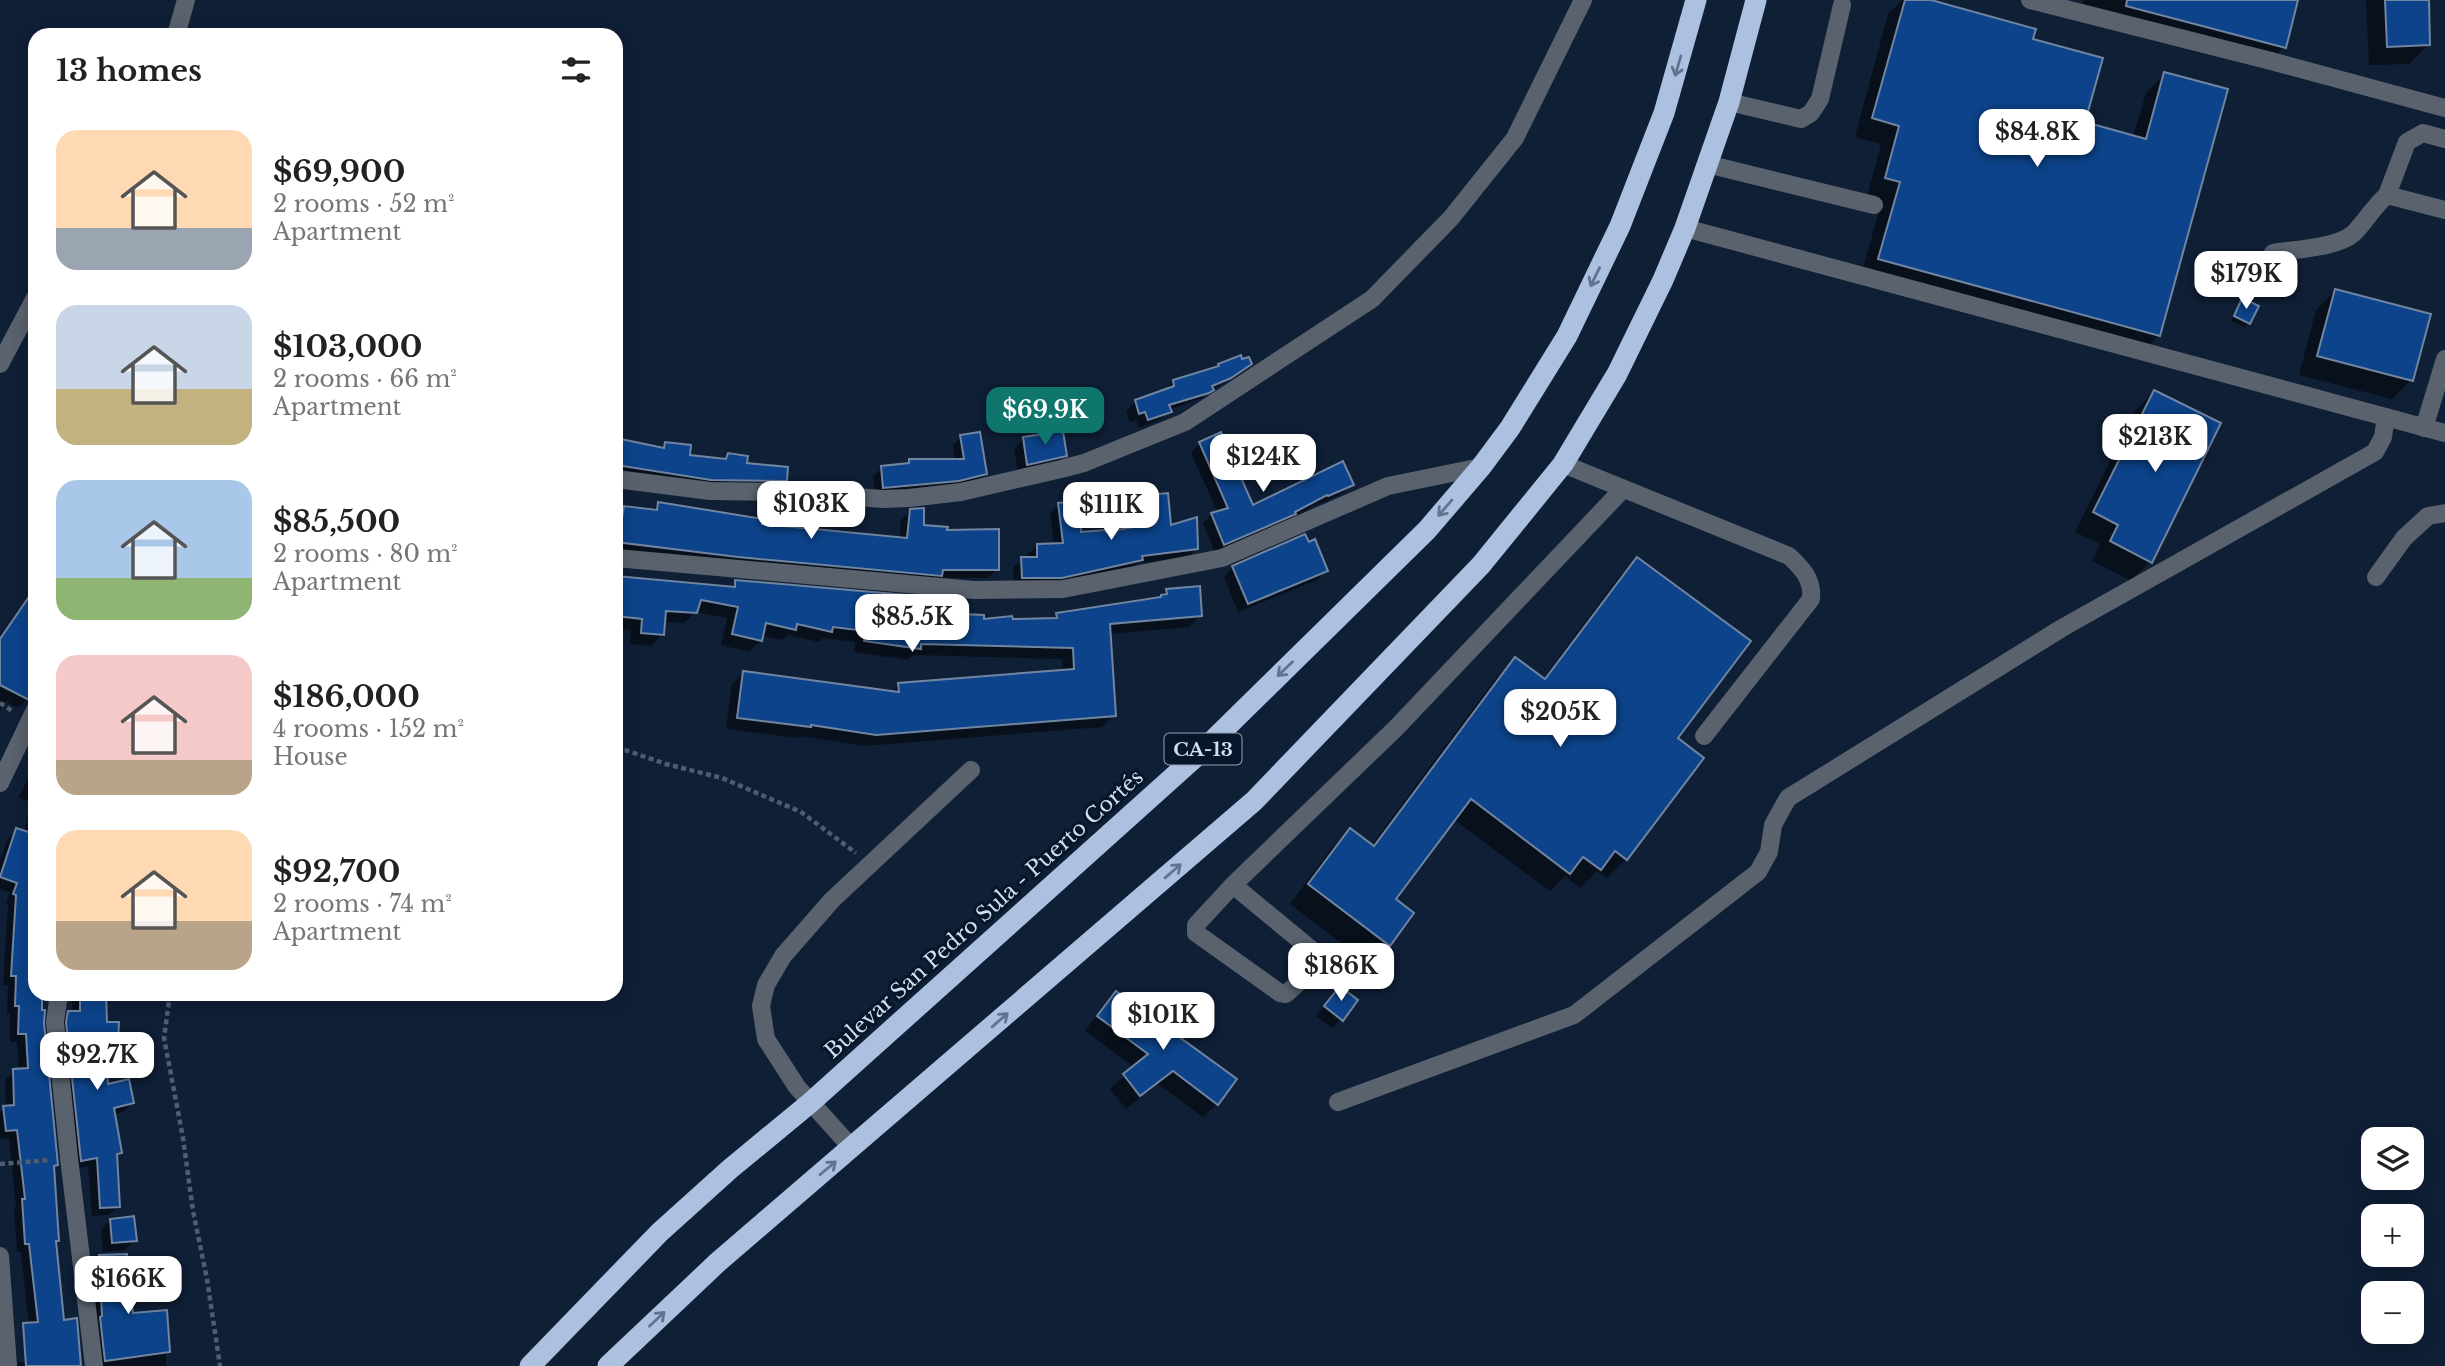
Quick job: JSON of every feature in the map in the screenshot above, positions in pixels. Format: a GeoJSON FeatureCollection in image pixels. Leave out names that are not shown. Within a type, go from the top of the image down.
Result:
{"type":"FeatureCollection","features":[{"type":"Feature","properties":{"kind":"highway","name":"Bulevar San Pedro Sula - Puerto Cortés"},"geometry":{"type":"LineString","coordinates":[[530,1366],[660,1232],[730,1169],[810,1103],[1201,751],[1427,530],[1510,428],[1567,336],[1620,226],[1664,113],[1696,0]]}},
{"type":"Feature","properties":{"kind":"highway"},"geometry":{"type":"LineString","coordinates":[[608,1366],[718,1262],[1254,801],[1481,565],[1563,464],[1617,374],[1685,228],[1729,102],[1756,0]]}},
{"type":"Feature","properties":{"kind":"street"},"geometry":{"type":"LineString","coordinates":[[178,28],[186,0]]}},
{"type":"Feature","properties":{"kind":"street"},"geometry":{"type":"LineString","coordinates":[[623,480],[710,491],[909,498],[961,492],[1084,463],[1185,422],[1372,299],[1451,218],[1516,138],[1583,0]]}},
{"type":"Feature","properties":{"kind":"street"},"geometry":{"type":"LineString","coordinates":[[2030,0],[2445,108]]}},
{"type":"Feature","properties":{"kind":"street"},"geometry":{"type":"LineString","coordinates":[[1729,102],[1801,118],[1811,113],[1820,99],[1842,5]]}},
{"type":"Feature","properties":{"kind":"street"},"geometry":{"type":"LineString","coordinates":[[2255,282],[2273,253],[2336,243],[2352,235],[2387,195],[2407,142],[2423,133],[2445,139]]}},
{"type":"Feature","properties":{"kind":"street"},"geometry":{"type":"LineString","coordinates":[[1707,164],[1874,205]]}},
{"type":"Feature","properties":{"kind":"street"},"geometry":{"type":"LineString","coordinates":[[2387,195],[2445,210]]}},
{"type":"Feature","properties":{"kind":"street"},"geometry":{"type":"LineString","coordinates":[[1685,228],[2445,433]]}},
{"type":"Feature","properties":{"kind":"street"},"geometry":{"type":"LineString","coordinates":[[0,364],[28,311]]}},
{"type":"Feature","properties":{"kind":"street"},"geometry":{"type":"LineString","coordinates":[[2424,428],[2445,359]]}},
{"type":"Feature","properties":{"kind":"street"},"geometry":{"type":"LineString","coordinates":[[1338,1102],[1574,1015],[1758,872],[1769,852],[1773,825],[1788,798],[2062,628],[2375,452],[2383,437],[2386,417]]}},
{"type":"Feature","properties":{"kind":"street"},"geometry":{"type":"LineString","coordinates":[[1563,464],[1789,556],[1803,569],[1812,587],[1811,599],[1704,736]]}},
{"type":"Feature","properties":{"kind":"street"},"geometry":{"type":"LineString","coordinates":[[623,559],[974,590],[1063,589],[1222,558],[1388,486],[1480,467]]}},
{"type":"Feature","properties":{"kind":"street"},"geometry":{"type":"LineString","coordinates":[[1233,885],[1313,951],[1312,970],[1286,994],[1280,993],[1196,933],[1196,925],[1233,885],[1396,728],[1623,489]]}},
{"type":"Feature","properties":{"kind":"street"},"geometry":{"type":"LineString","coordinates":[[2376,576],[2404,538],[2428,516],[2445,513]]}},
{"type":"Feature","properties":{"kind":"street"},"geometry":{"type":"LineString","coordinates":[[0,783],[28,725]]}},
{"type":"Feature","properties":{"kind":"street"},"geometry":{"type":"LineString","coordinates":[[852,1148],[810,1103],[766,1039],[761,1006],[766,985],[791,947],[832,900],[971,770]]}},
{"type":"Feature","properties":{"kind":"street"},"geometry":{"type":"LineString","coordinates":[[58,1001],[55,1022],[94,1366]]}},
{"type":"Feature","properties":{"kind":"street"},"geometry":{"type":"LineString","coordinates":[[0,1255],[8,1366]]}},
{"type":"Feature","properties":{"kind":"path"},"geometry":{"type":"LineString","coordinates":[[623,750],[722,778],[801,812],[871,864]]}},
{"type":"Feature","properties":{"kind":"path"},"geometry":{"type":"LineString","coordinates":[[169,1001],[164,1038],[220,1366]]}},
{"type":"Feature","properties":{"kind":"path"},"geometry":{"type":"LineString","coordinates":[[0,1164],[69,1158]]}},
{"type":"Feature","properties":{"kind":"building"},"geometry":{"type":"Polygon","coordinates":[[[1905,0],[1931,0],[2036,29],[2033,39],[2103,58],[2085,122],[2146,139],[2164,72],[2228,89],[2160,336],[1878,259],[1900,182],[1885,178],[1899,126],[1872,118],[1905,0]]]}},
{"type":"Feature","properties":{"kind":"building"},"geometry":{"type":"Polygon","coordinates":[[[2127,0],[2298,0],[2286,48],[2126,6],[2127,0]]]}},
{"type":"Feature","properties":{"kind":"building"},"geometry":{"type":"Polygon","coordinates":[[[2385,0],[2429,0],[2430,45],[2387,47],[2385,0]]]}},
{"type":"Feature","properties":{"kind":"building"},"geometry":{"type":"Polygon","coordinates":[[[2335,289],[2431,314],[2413,381],[2317,356],[2335,289]]]}},
{"type":"Feature","properties":{"kind":"building"},"geometry":{"type":"Polygon","coordinates":[[[2242,298],[2259,306],[2250,324],[2234,316],[2242,298]]]}},
{"type":"Feature","properties":{"kind":"building"},"geometry":{"type":"Polygon","coordinates":[[[1241,355],[1242,359],[1249,357],[1252,364],[1231,378],[1212,386],[1214,390],[1209,393],[1169,405],[1172,412],[1148,420],[1145,412],[1139,414],[1135,400],[1174,386],[1173,380],[1219,366],[1218,364],[1241,355]]]}},
{"type":"Feature","properties":{"kind":"building"},"geometry":{"type":"Polygon","coordinates":[[[2154,390],[2221,423],[2152,563],[2110,541],[2118,525],[2093,512],[2154,390]]]}},
{"type":"Feature","properties":{"kind":"building"},"geometry":{"type":"Polygon","coordinates":[[[1063,431],[1067,456],[1027,465],[1023,437],[1063,431]]]}},
{"type":"Feature","properties":{"kind":"building"},"geometry":{"type":"Polygon","coordinates":[[[980,432],[987,474],[959,481],[883,488],[881,466],[909,463],[909,459],[964,459],[960,435],[980,432]]]}},
{"type":"Feature","properties":{"kind":"building"},"geometry":{"type":"Polygon","coordinates":[[[1221,432],[1253,505],[1343,461],[1354,485],[1327,495],[1295,512],[1296,514],[1224,545],[1211,513],[1228,508],[1199,442],[1221,432]]]}},
{"type":"Feature","properties":{"kind":"building"},"geometry":{"type":"Polygon","coordinates":[[[623,439],[664,448],[665,442],[691,445],[690,455],[726,459],[728,453],[748,456],[747,463],[788,467],[787,481],[711,480],[623,466],[623,439]]]}},
{"type":"Feature","properties":{"kind":"building"},"geometry":{"type":"Polygon","coordinates":[[[1168,493],[1171,525],[1197,517],[1198,549],[1142,556],[1143,560],[1062,578],[1022,578],[1021,557],[1037,557],[1037,544],[1063,543],[1058,503],[1079,501],[1081,532],[1106,532],[1140,526],[1138,496],[1168,493]]]}},
{"type":"Feature","properties":{"kind":"building"},"geometry":{"type":"Polygon","coordinates":[[[658,502],[763,519],[762,524],[907,538],[910,509],[924,508],[924,525],[948,527],[947,530],[999,529],[999,570],[943,570],[942,576],[738,557],[623,543],[624,506],[657,510],[658,502]]]}},
{"type":"Feature","properties":{"kind":"building"},"geometry":{"type":"Polygon","coordinates":[[[1305,534],[1309,542],[1315,539],[1328,571],[1248,604],[1232,566],[1305,534]]]}},
{"type":"Feature","properties":{"kind":"building"},"geometry":{"type":"Polygon","coordinates":[[[1637,557],[1751,641],[1678,738],[1704,758],[1627,860],[1615,851],[1601,870],[1583,857],[1570,874],[1471,799],[1396,899],[1414,913],[1390,946],[1308,884],[1350,828],[1374,846],[1515,657],[1545,679],[1637,557]]]}},
{"type":"Feature","properties":{"kind":"building"},"geometry":{"type":"Polygon","coordinates":[[[623,577],[735,587],[735,580],[940,598],[938,613],[984,615],[984,619],[1012,616],[1013,619],[1057,618],[1056,613],[1161,597],[1167,594],[1166,589],[1200,586],[1202,616],[1110,624],[1116,716],[876,735],[737,718],[743,671],[899,692],[898,683],[1074,669],[1073,648],[921,644],[921,649],[864,641],[866,631],[833,627],[832,632],[797,624],[796,630],[766,623],[762,641],[732,634],[738,607],[701,600],[697,613],[666,611],[664,635],[641,633],[642,619],[623,617],[623,577]]]}},
{"type":"Feature","properties":{"kind":"building"},"geometry":{"type":"Polygon","coordinates":[[[28,598],[28,699],[0,685],[0,639],[28,598]]]}},
{"type":"Feature","properties":{"kind":"building"},"geometry":{"type":"Polygon","coordinates":[[[16,828],[28,832],[28,1001],[42,1001],[42,1010],[45,1010],[58,1165],[54,1166],[59,1241],[56,1241],[64,1320],[77,1318],[81,1366],[26,1366],[23,1323],[38,1322],[29,1244],[25,1244],[22,1199],[25,1199],[17,1130],[6,1131],[3,1106],[14,1105],[13,1069],[28,1068],[26,1034],[18,1034],[16,976],[11,976],[16,895],[13,894],[17,883],[0,877],[16,828]]]}},
{"type":"Feature","properties":{"kind":"building"},"geometry":{"type":"Polygon","coordinates":[[[1340,986],[1358,1000],[1343,1021],[1324,1006],[1340,986]]]}},
{"type":"Feature","properties":{"kind":"building"},"geometry":{"type":"Polygon","coordinates":[[[1116,991],[1237,1079],[1218,1105],[1173,1071],[1140,1096],[1123,1074],[1148,1054],[1097,1016],[1116,991]]]}},
{"type":"Feature","properties":{"kind":"building"},"geometry":{"type":"Polygon","coordinates":[[[80,1001],[106,1001],[107,1022],[119,1022],[118,1041],[105,1041],[108,1084],[129,1079],[134,1103],[114,1108],[122,1153],[117,1154],[120,1207],[100,1208],[97,1158],[81,1161],[66,1022],[68,1011],[80,1011],[80,1001]]]}},
{"type":"Feature","properties":{"kind":"building"},"geometry":{"type":"Polygon","coordinates":[[[134,1216],[137,1241],[112,1243],[110,1219],[134,1216]]]}},
{"type":"Feature","properties":{"kind":"building"},"geometry":{"type":"Polygon","coordinates":[[[127,1254],[133,1313],[167,1310],[170,1352],[105,1361],[100,1317],[99,1255],[127,1254]]]}}]}
